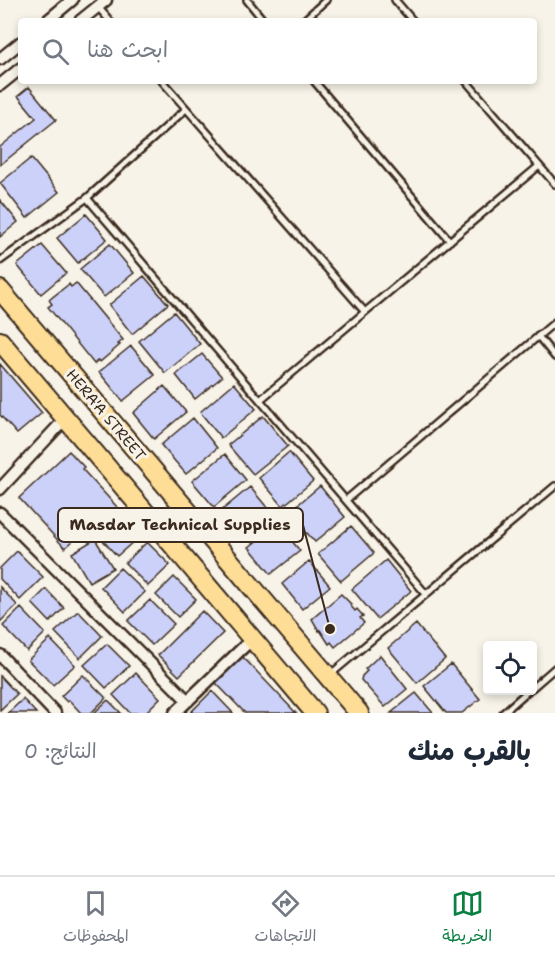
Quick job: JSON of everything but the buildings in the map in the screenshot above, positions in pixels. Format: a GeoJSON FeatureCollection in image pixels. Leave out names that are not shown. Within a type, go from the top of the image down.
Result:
{"type":"FeatureCollection","features":[{"type":"Feature","properties":{"kind":"main road","name":"HERA'A STREET"},"geometry":{"type":"LineString","coordinates":[[0,290],[359,713]]}},
{"type":"Feature","properties":{"kind":"main road"},"geometry":{"type":"LineString","coordinates":[[0,341],[315,713]]}},
{"type":"Feature","properties":{"kind":"main road"},"geometry":{"type":"LineString","coordinates":[[186,560],[212,541]]}},
{"type":"Feature","properties":{"kind":"street"},"geometry":{"type":"LineString","coordinates":[[50,18],[72,0]]}},
{"type":"Feature","properties":{"kind":"street"},"geometry":{"type":"LineString","coordinates":[[84,18],[102,4]]}},
{"type":"Feature","properties":{"kind":"street"},"geometry":{"type":"LineString","coordinates":[[0,59],[18,44]]}},
{"type":"Feature","properties":{"kind":"street"},"geometry":{"type":"LineString","coordinates":[[0,85],[18,70]]}},
{"type":"Feature","properties":{"kind":"street"},"geometry":{"type":"LineString","coordinates":[[0,489],[66,418]]}},
{"type":"Feature","properties":{"kind":"street"},"geometry":{"type":"LineString","coordinates":[[0,513],[188,701]]}},
{"type":"Feature","properties":{"kind":"street"},"geometry":{"type":"LineString","coordinates":[[175,713],[252,639]]}},
{"type":"Feature","properties":{"kind":"street"},"geometry":{"type":"LineString","coordinates":[[0,655],[55,713]]}},
{"type":"Feature","properties":{"kind":"lane"},"geometry":{"type":"LineString","coordinates":[[247,0],[262,18]]}},
{"type":"Feature","properties":{"kind":"lane"},"geometry":{"type":"LineString","coordinates":[[306,18],[326,0]]}},
{"type":"Feature","properties":{"kind":"lane"},"geometry":{"type":"LineString","coordinates":[[395,0],[410,18]]}},
{"type":"Feature","properties":{"kind":"lane"},"geometry":{"type":"LineString","coordinates":[[102,4],[109,18]]}},
{"type":"Feature","properties":{"kind":"lane"},"geometry":{"type":"LineString","coordinates":[[165,84],[365,312]]}},
{"type":"Feature","properties":{"kind":"lane"},"geometry":{"type":"LineString","coordinates":[[317,84],[450,241]]}},
{"type":"Feature","properties":{"kind":"lane"},"geometry":{"type":"LineString","coordinates":[[469,84],[555,184]]}},
{"type":"Feature","properties":{"kind":"lane"},"geometry":{"type":"LineString","coordinates":[[0,261],[87,198],[186,109]]}},
{"type":"Feature","properties":{"kind":"lane"},"geometry":{"type":"LineString","coordinates":[[260,400],[539,166]]}},
{"type":"Feature","properties":{"kind":"lane"},"geometry":{"type":"LineString","coordinates":[[87,198],[426,594]]}},
{"type":"Feature","properties":{"kind":"lane"},"geometry":{"type":"LineString","coordinates":[[346,500],[555,322]]}},
{"type":"Feature","properties":{"kind":"lane"},"geometry":{"type":"LineString","coordinates":[[538,336],[555,357]]}},
{"type":"Feature","properties":{"kind":"lane"},"geometry":{"type":"LineString","coordinates":[[328,677],[555,486]]}},
{"type":"Feature","properties":{"kind":"lane"},"geometry":{"type":"LineString","coordinates":[[537,684],[555,668]]}},
{"type":"Feature","properties":{"kind":"lane"},"geometry":{"type":"LineString","coordinates":[[503,713],[524,695]]}},
{"type":"Feature","properties":{"kind":"place","name":"Masdar Technical Supplies"},"geometry":{"type":"Point","coordinates":[330,629]}}]}
